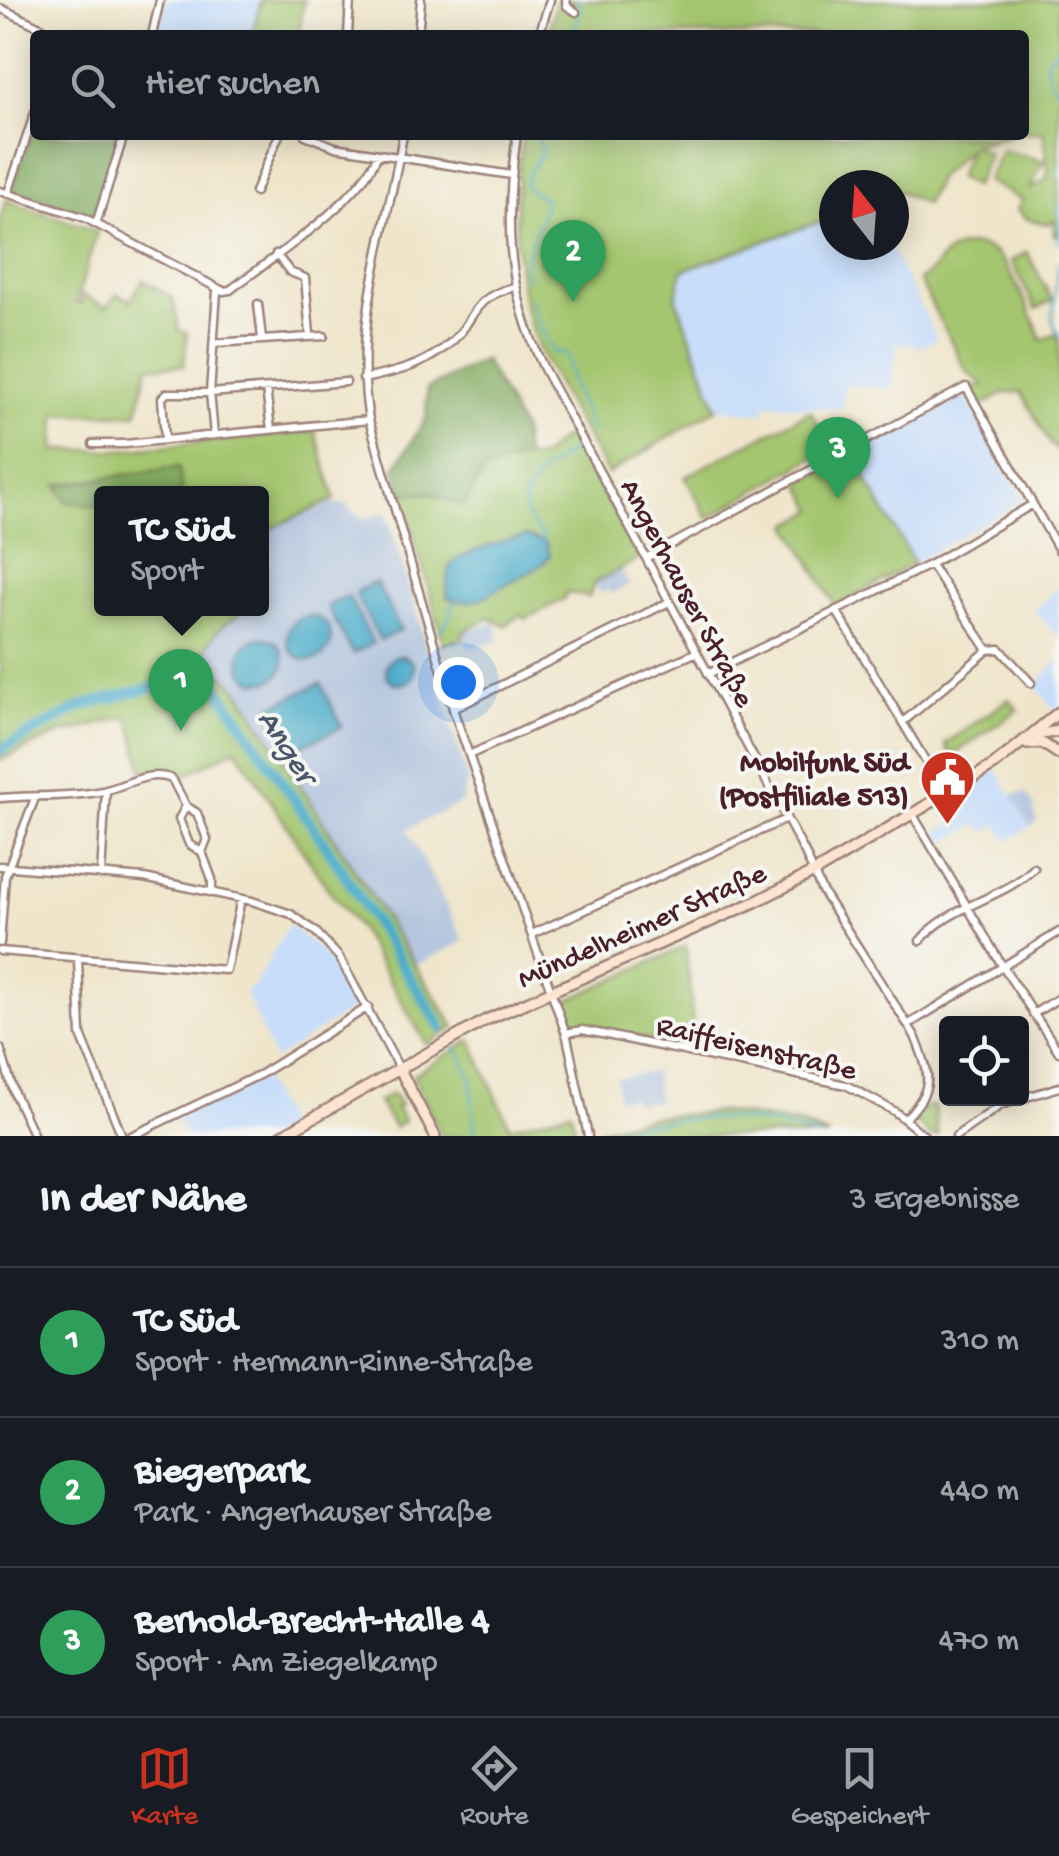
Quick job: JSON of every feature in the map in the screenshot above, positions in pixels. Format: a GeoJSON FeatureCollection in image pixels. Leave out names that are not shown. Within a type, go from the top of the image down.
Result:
{"type":"FeatureCollection","features":[{"type":"Feature","properties":{"kind":"main road","name":"Mündelheimer Straße"},"geometry":{"type":"LineString","coordinates":[[282,1136],[486,1020],[745,907],[813,872],[946,795],[1016,749],[1059,712]]}},
{"type":"Feature","properties":{"kind":"main road","name":"Mündelheimer Straße"},"geometry":{"type":"LineString","coordinates":[[1033,736],[1059,731]]}},
{"type":"Feature","properties":{"kind":"main road"},"geometry":{"type":"LineString","coordinates":[[1016,749],[1035,741],[1059,754]]}},
{"type":"Feature","properties":{"kind":"main road"},"geometry":{"type":"LineString","coordinates":[[400,1068],[435,1136]]}},
{"type":"Feature","properties":{"kind":"street"},"geometry":{"type":"LineString","coordinates":[[153,30],[160,0]]}},
{"type":"Feature","properties":{"kind":"street"},"geometry":{"type":"LineString","coordinates":[[348,30],[350,0]]}},
{"type":"Feature","properties":{"kind":"street"},"geometry":{"type":"LineString","coordinates":[[418,30],[421,0]]}},
{"type":"Feature","properties":{"kind":"street"},"geometry":{"type":"LineString","coordinates":[[540,30],[550,0]]}},
{"type":"Feature","properties":{"kind":"street"},"geometry":{"type":"LineString","coordinates":[[566,0],[567,6],[576,12]]}},
{"type":"Feature","properties":{"kind":"street"},"geometry":{"type":"LineString","coordinates":[[0,8],[46,30]]}},
{"type":"Feature","properties":{"kind":"street"},"geometry":{"type":"LineString","coordinates":[[30,125],[4,192],[96,224],[217,291],[230,290],[366,180],[378,154]]}},
{"type":"Feature","properties":{"kind":"street"},"geometry":{"type":"LineString","coordinates":[[96,224],[122,140]]}},
{"type":"Feature","properties":{"kind":"street"},"geometry":{"type":"LineString","coordinates":[[255,192],[276,140]]}},
{"type":"Feature","properties":{"kind":"street"},"geometry":{"type":"LineString","coordinates":[[318,140],[400,158],[511,175]]}},
{"type":"Feature","properties":{"kind":"street"},"geometry":{"type":"LineString","coordinates":[[328,144],[329,140]]}},
{"type":"Feature","properties":{"kind":"street"},"geometry":{"type":"LineString","coordinates":[[403,140],[366,314],[363,380],[369,420],[453,709],[566,1034],[579,1080],[588,1136]]}},
{"type":"Feature","properties":{"kind":"street","name":"Angerhauser Straße"},"geometry":{"type":"LineString","coordinates":[[516,140],[508,245],[524,322],[544,369],[822,891],[909,1024],[923,1056],[929,1088],[906,1119]]}},
{"type":"Feature","properties":{"kind":"street"},"geometry":{"type":"LineString","coordinates":[[276,254],[290,272],[304,278],[310,334]]}},
{"type":"Feature","properties":{"kind":"street"},"geometry":{"type":"LineString","coordinates":[[363,380],[404,370],[433,356],[461,333],[484,298],[514,288]]}},
{"type":"Feature","properties":{"kind":"street"},"geometry":{"type":"LineString","coordinates":[[214,435],[210,393],[217,291]]}},
{"type":"Feature","properties":{"kind":"street"},"geometry":{"type":"LineString","coordinates":[[258,304],[262,339]]}},
{"type":"Feature","properties":{"kind":"street"},"geometry":{"type":"LineString","coordinates":[[214,343],[324,336]]}},
{"type":"Feature","properties":{"kind":"street"},"geometry":{"type":"LineString","coordinates":[[165,439],[164,395],[346,382]]}},
{"type":"Feature","properties":{"kind":"street"},"geometry":{"type":"LineString","coordinates":[[646,558],[966,387],[1059,550]]}},
{"type":"Feature","properties":{"kind":"street"},"geometry":{"type":"LineString","coordinates":[[266,389],[271,430]]}},
{"type":"Feature","properties":{"kind":"street"},"geometry":{"type":"LineString","coordinates":[[93,444],[369,420]]}},
{"type":"Feature","properties":{"kind":"street"},"geometry":{"type":"LineString","coordinates":[[708,674],[930,564],[1033,504]]}},
{"type":"Feature","properties":{"kind":"street"},"geometry":{"type":"LineString","coordinates":[[930,564],[988,650]]}},
{"type":"Feature","properties":{"kind":"street"},"geometry":{"type":"LineString","coordinates":[[453,709],[669,602]]}},
{"type":"Feature","properties":{"kind":"street"},"geometry":{"type":"LineString","coordinates":[[836,610],[946,795]]}},
{"type":"Feature","properties":{"kind":"street"},"geometry":{"type":"LineString","coordinates":[[903,722],[988,650],[1000,649],[1032,684]]}},
{"type":"Feature","properties":{"kind":"street"},"geometry":{"type":"LineString","coordinates":[[469,755],[697,652]]}},
{"type":"Feature","properties":{"kind":"street"},"geometry":{"type":"LineString","coordinates":[[0,798],[106,790],[164,776],[177,784],[186,806],[198,813],[207,839],[202,852]]}},
{"type":"Feature","properties":{"kind":"street"},"geometry":{"type":"LineString","coordinates":[[101,875],[106,790]]}},
{"type":"Feature","properties":{"kind":"street"},"geometry":{"type":"LineString","coordinates":[[0,943],[4,866],[36,798]]}},
{"type":"Feature","properties":{"kind":"street"},"geometry":{"type":"LineString","coordinates":[[186,806],[179,818],[189,844],[202,852],[212,879],[212,893]]}},
{"type":"Feature","properties":{"kind":"street"},"geometry":{"type":"LineString","coordinates":[[913,814],[1003,967],[1059,1052]]}},
{"type":"Feature","properties":{"kind":"street"},"geometry":{"type":"LineString","coordinates":[[532,934],[786,819]]}},
{"type":"Feature","properties":{"kind":"street"},"geometry":{"type":"LineString","coordinates":[[4,866],[144,878],[280,910],[316,932],[339,957],[400,1068]]}},
{"type":"Feature","properties":{"kind":"street"},"geometry":{"type":"LineString","coordinates":[[920,941],[967,906],[1024,878],[1034,868]]}},
{"type":"Feature","properties":{"kind":"street"},"geometry":{"type":"LineString","coordinates":[[0,951],[226,970],[241,898]]}},
{"type":"Feature","properties":{"kind":"street"},"geometry":{"type":"LineString","coordinates":[[909,1024],[1059,932]]}},
{"type":"Feature","properties":{"kind":"street"},"geometry":{"type":"LineString","coordinates":[[78,959],[80,1036],[122,1136]]}},
{"type":"Feature","properties":{"kind":"street"},"geometry":{"type":"LineString","coordinates":[[1033,1014],[1059,998]]}},
{"type":"Feature","properties":{"kind":"street"},"geometry":{"type":"LineString","coordinates":[[132,1136],[277,1065],[368,1007]]}},
{"type":"Feature","properties":{"kind":"street","name":"Raiffeisenstraße"},"geometry":{"type":"LineString","coordinates":[[566,1034],[582,1030],[830,1081],[862,1091],[926,1136]]}},
{"type":"Feature","properties":{"kind":"street"},"geometry":{"type":"LineString","coordinates":[[0,1048],[14,1093],[34,1136]]}},
{"type":"Feature","properties":{"kind":"street"},"geometry":{"type":"LineString","coordinates":[[956,1136],[1001,1105],[1059,1088]]}},
{"type":"Feature","properties":{"kind":"shaded area"},"geometry":{"type":"Polygon","coordinates":[[[166,0],[261,0],[253,30],[158,30],[166,0]]]}},
{"type":"Feature","properties":{"kind":"shaded area"},"geometry":{"type":"Polygon","coordinates":[[[819,223],[819,260],[897,260],[937,339],[921,347],[897,342],[891,388],[845,384],[842,409],[766,404],[764,414],[717,408],[676,299],[683,270],[819,223]]]}},
{"type":"Feature","properties":{"kind":"shaded area"},"geometry":{"type":"Polygon","coordinates":[[[963,392],[1024,500],[914,563],[852,454],[963,392]]]}},
{"type":"Feature","properties":{"kind":"shaded area"},"geometry":{"type":"Polygon","coordinates":[[[332,503],[345,504],[362,519],[386,512],[468,781],[461,803],[407,829],[464,941],[416,965],[239,690],[200,664],[212,633],[220,624],[237,616],[269,616],[269,530],[332,503]]]}},
{"type":"Feature","properties":{"kind":"shaded area"},"geometry":{"type":"Polygon","coordinates":[[[620,569],[629,585],[612,594],[608,589],[600,594],[594,583],[620,569]]]}},
{"type":"Feature","properties":{"kind":"shaded area"},"geometry":{"type":"Polygon","coordinates":[[[1059,587],[1059,637],[1034,610],[1059,587]]]}},
{"type":"Feature","properties":{"kind":"shaded area"},"geometry":{"type":"Polygon","coordinates":[[[495,623],[500,640],[468,650],[463,632],[495,623]]]}},
{"type":"Feature","properties":{"kind":"shaded area"},"geometry":{"type":"Polygon","coordinates":[[[1059,660],[1059,705],[1055,710],[1035,686],[1059,660]]]}},
{"type":"Feature","properties":{"kind":"shaded area"},"geometry":{"type":"Polygon","coordinates":[[[997,769],[1030,827],[1007,841],[997,825],[984,833],[978,824],[941,845],[935,833],[965,816],[953,796],[997,769]]]}},
{"type":"Feature","properties":{"kind":"shaded area"},"geometry":{"type":"Polygon","coordinates":[[[1025,792],[1033,803],[1037,822],[1030,827],[1012,795],[1025,792]]]}},
{"type":"Feature","properties":{"kind":"shaded area"},"geometry":{"type":"Polygon","coordinates":[[[289,924],[327,957],[353,1001],[353,1008],[274,1060],[245,991],[253,988],[289,924]]]}},
{"type":"Feature","properties":{"kind":"shaded area"},"geometry":{"type":"Polygon","coordinates":[[[654,1072],[658,1101],[635,1103],[633,1097],[618,1099],[616,1078],[654,1072]]]}},
{"type":"Feature","properties":{"kind":"shaded area"},"geometry":{"type":"Polygon","coordinates":[[[261,1076],[288,1126],[269,1136],[185,1136],[177,1118],[261,1076]]]}},
{"type":"Feature","properties":{"kind":"green space"},"geometry":{"type":"Polygon","coordinates":[[[261,0],[304,0],[300,30],[253,30],[261,0]]]}},
{"type":"Feature","properties":{"kind":"green space"},"geometry":{"type":"Polygon","coordinates":[[[557,0],[1059,0],[1059,234],[1054,235],[1054,220],[1047,224],[1027,219],[1017,210],[1022,200],[986,181],[1002,150],[1044,161],[1030,188],[1046,180],[1043,132],[1029,132],[1029,30],[548,30],[557,0]]]}},
{"type":"Feature","properties":{"kind":"green space"},"geometry":{"type":"Polygon","coordinates":[[[30,136],[30,140],[118,140],[95,214],[12,190],[30,136]]]}},
{"type":"Feature","properties":{"kind":"green space"},"geometry":{"type":"Polygon","coordinates":[[[522,140],[993,140],[973,145],[989,154],[974,186],[957,178],[970,148],[939,176],[925,204],[909,196],[909,170],[819,170],[819,223],[683,270],[676,298],[717,408],[608,474],[549,370],[531,326],[518,264],[516,220],[522,140]]]}},
{"type":"Feature","properties":{"kind":"green space"},"geometry":{"type":"Polygon","coordinates":[[[6,200],[97,231],[76,303],[81,303],[82,295],[106,307],[117,294],[131,300],[143,280],[173,298],[179,331],[187,333],[184,366],[148,366],[137,414],[56,414],[55,450],[119,450],[315,431],[335,499],[269,529],[269,486],[94,486],[94,616],[237,616],[214,635],[200,664],[222,674],[239,690],[455,1027],[427,1045],[360,930],[328,889],[236,748],[179,779],[160,769],[144,773],[126,717],[57,735],[0,760],[0,218],[6,200]]]}},
{"type":"Feature","properties":{"kind":"green space"},"geometry":{"type":"Polygon","coordinates":[[[968,245],[991,250],[1002,261],[1041,340],[1057,334],[1059,451],[1050,444],[1021,392],[1005,393],[981,406],[971,387],[984,385],[967,372],[919,280],[949,252],[968,245]]]}},
{"type":"Feature","properties":{"kind":"green space"},"geometry":{"type":"Polygon","coordinates":[[[1027,252],[1052,300],[1036,309],[1011,261],[1027,252]]]}},
{"type":"Feature","properties":{"kind":"green space"},"geometry":{"type":"Polygon","coordinates":[[[484,360],[522,430],[525,458],[540,458],[570,432],[639,559],[594,583],[589,597],[566,592],[564,599],[526,619],[520,615],[506,625],[488,618],[463,632],[463,638],[444,644],[395,468],[426,419],[427,389],[484,360]]]}},
{"type":"Feature","properties":{"kind":"green space"},"geometry":{"type":"Polygon","coordinates":[[[484,360],[522,430],[525,458],[484,471],[464,506],[429,493],[402,494],[395,468],[426,419],[427,389],[484,360]]]}},
{"type":"Feature","properties":{"kind":"green space"},"geometry":{"type":"Polygon","coordinates":[[[811,411],[830,448],[708,518],[685,477],[811,411]]]}},
{"type":"Feature","properties":{"kind":"green space"},"geometry":{"type":"Polygon","coordinates":[[[852,454],[914,563],[836,607],[789,525],[815,510],[800,483],[852,454]]]}},
{"type":"Feature","properties":{"kind":"green space"},"geometry":{"type":"Polygon","coordinates":[[[179,467],[181,486],[94,486],[94,505],[67,502],[57,485],[179,467]]]}},
{"type":"Feature","properties":{"kind":"green space"},"geometry":{"type":"Polygon","coordinates":[[[1009,699],[1018,710],[952,756],[945,744],[1009,699]]]}},
{"type":"Feature","properties":{"kind":"green space"},"geometry":{"type":"Polygon","coordinates":[[[686,946],[695,1047],[583,1027],[572,1020],[566,1001],[686,946]]]}},
{"type":"Feature","properties":{"kind":"green space"},"geometry":{"type":"Polygon","coordinates":[[[471,1040],[510,1127],[571,1111],[577,1136],[441,1136],[413,1075],[471,1040]]]}},
{"type":"Feature","properties":{"kind":"green space"},"geometry":{"type":"Polygon","coordinates":[[[392,1093],[404,1121],[395,1128],[378,1102],[392,1093]]]}},
{"type":"Feature","properties":{"kind":"green space"},"geometry":{"type":"Polygon","coordinates":[[[934,1106],[938,1136],[930,1136],[913,1119],[924,1107],[934,1106]]]}},
{"type":"Feature","properties":{"kind":"green space"},"geometry":{"type":"Polygon","coordinates":[[[723,1112],[799,1124],[829,1136],[604,1136],[602,1129],[650,1117],[723,1112]]]}},
{"type":"Feature","properties":{"kind":"water"},"geometry":{"type":"Polygon","coordinates":[[[527,536],[546,543],[550,556],[541,565],[480,599],[447,597],[448,572],[456,560],[527,536]]]}},
{"type":"Feature","properties":{"kind":"water"},"geometry":{"type":"Polygon","coordinates":[[[376,582],[401,630],[380,640],[356,595],[376,582]]]}},
{"type":"Feature","properties":{"kind":"water"},"geometry":{"type":"Polygon","coordinates":[[[348,596],[373,643],[353,654],[328,608],[348,596]]]}},
{"type":"Feature","properties":{"kind":"water"},"geometry":{"type":"Polygon","coordinates":[[[309,616],[324,623],[331,638],[324,653],[309,660],[294,653],[287,638],[294,623],[309,616]]]}},
{"type":"Feature","properties":{"kind":"water"},"geometry":{"type":"Polygon","coordinates":[[[262,638],[277,645],[284,660],[277,675],[262,682],[247,675],[240,660],[247,645],[262,638]]]}},
{"type":"Feature","properties":{"kind":"water"},"geometry":{"type":"Polygon","coordinates":[[[400,656],[410,660],[414,670],[410,680],[400,684],[390,680],[386,670],[390,660],[400,656]]]}},
{"type":"Feature","properties":{"kind":"water"},"geometry":{"type":"Polygon","coordinates":[[[321,683],[342,727],[291,751],[270,707],[321,683]]]}},
{"type":"Feature","properties":{"kind":"waterway"},"geometry":{"type":"LineString","coordinates":[[575,30],[581,9],[578,0]]}},
{"type":"Feature","properties":{"kind":"waterway"},"geometry":{"type":"LineString","coordinates":[[1059,47],[1046,60],[1050,80],[1059,91]]}},
{"type":"Feature","properties":{"kind":"waterway"},"geometry":{"type":"LineString","coordinates":[[527,279],[526,257],[545,198],[525,184],[542,154],[539,140]]}},
{"type":"Feature","properties":{"kind":"waterway"},"geometry":{"type":"LineString","coordinates":[[1059,166],[1059,175]]}},
{"type":"Feature","properties":{"kind":"waterway"},"geometry":{"type":"LineString","coordinates":[[1059,206],[1059,243]]}},
{"type":"Feature","properties":{"kind":"waterway"},"geometry":{"type":"LineString","coordinates":[[1059,261],[1052,320],[1059,335]]}},
{"type":"Feature","properties":{"kind":"waterway"},"geometry":{"type":"LineString","coordinates":[[531,298],[535,316],[553,352],[567,354],[571,383],[593,432]]}},
{"type":"Feature","properties":{"kind":"waterway"},"geometry":{"type":"LineString","coordinates":[[542,542],[526,514],[524,499],[540,473],[575,449]]}},
{"type":"Feature","properties":{"kind":"waterway"},"geometry":{"type":"LineString","coordinates":[[439,630],[456,599]]}},
{"type":"Feature","properties":{"kind":"waterway","name":"Anger"},"geometry":{"type":"LineString","coordinates":[[0,750],[82,706],[184,679],[218,688],[327,847],[442,1028]]}},
{"type":"Feature","properties":{"kind":"waterway","name":"Anger"},"geometry":{"type":"LineString","coordinates":[[456,1047],[471,1077],[475,1136]]}},
{"type":"Feature","properties":{"kind":"waterway"},"geometry":{"type":"LineString","coordinates":[[606,1131],[712,1118],[763,1122],[817,1136]]}},
{"type":"Feature","properties":{"kind":"place","name":"Biegerpark"},"geometry":{"type":"Point","coordinates":[573,302]}},
{"type":"Feature","properties":{"kind":"place","name":"Berhold-Brecht-Halle 4"},"geometry":{"type":"Point","coordinates":[838,499]}},
{"type":"Feature","properties":{"kind":"place","name":"TC Süd"},"geometry":{"type":"Point","coordinates":[181,731]}},
{"type":"Feature","properties":{"kind":"place","name":"Mobilfunk Süd (Postfiliale 513)"},"geometry":{"type":"Point","coordinates":[948,827]}}]}
